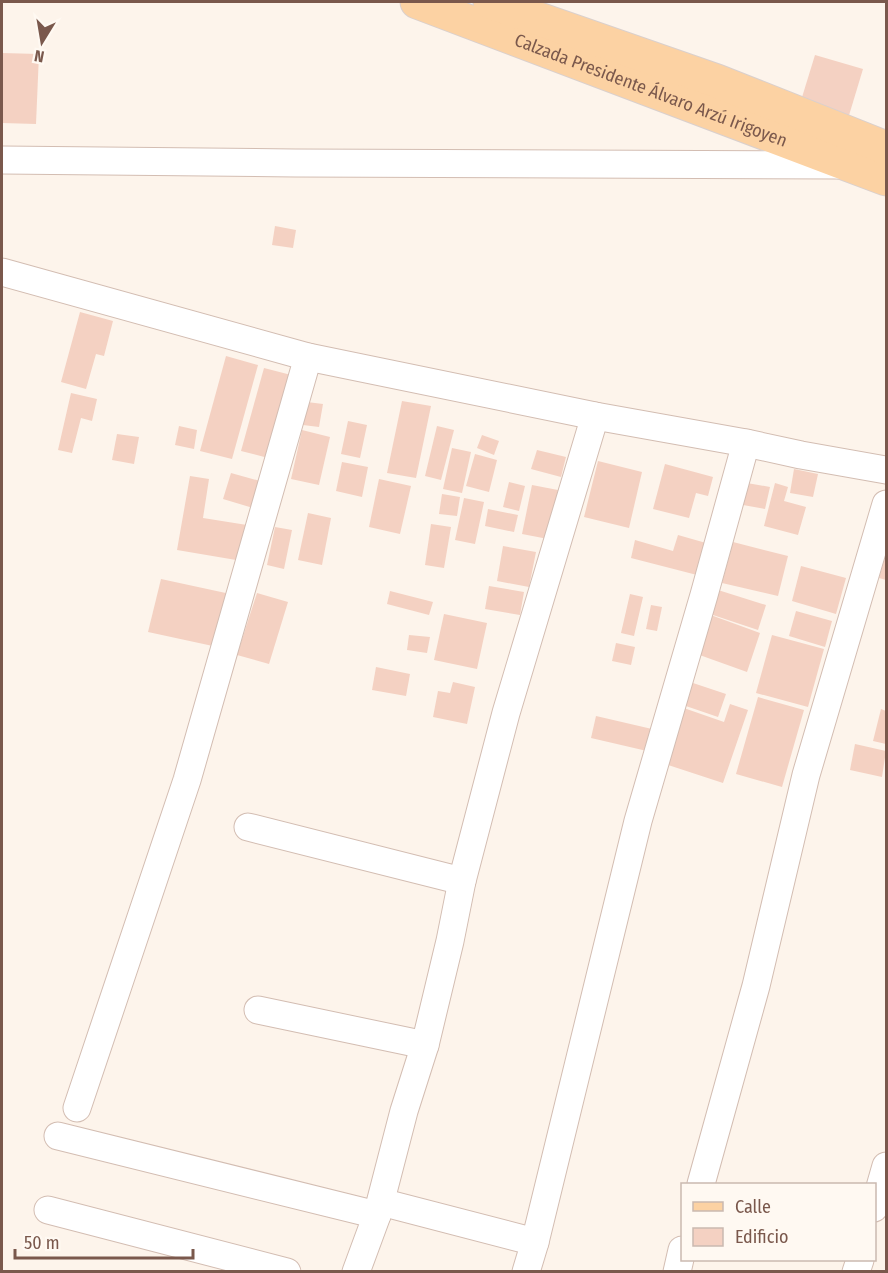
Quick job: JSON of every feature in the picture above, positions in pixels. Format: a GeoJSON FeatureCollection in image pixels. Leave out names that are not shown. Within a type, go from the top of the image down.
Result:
{"type":"FeatureCollection","features":[{"type":"Feature","properties":{"kind":"main road","name":"Calzada Presidente Álvaro Arzú Irigoyen"},"geometry":{"type":"LineString","coordinates":[[417,2],[886,179]]}},
{"type":"Feature","properties":{"kind":"main road","name":"Calzada Presidente Álvaro Arzú Irigoyen"},"geometry":{"type":"LineString","coordinates":[[500,3],[717,81],[886,148]]}},
{"type":"Feature","properties":{"kind":"street"},"geometry":{"type":"LineString","coordinates":[[2,160],[295,164],[852,165]]}},
{"type":"Feature","properties":{"kind":"street"},"geometry":{"type":"LineString","coordinates":[[2,272],[308,357],[595,416],[886,470]]}},
{"type":"Feature","properties":{"kind":"street"},"geometry":{"type":"LineString","coordinates":[[77,1108],[187,780],[308,357]]}},
{"type":"Feature","properties":{"kind":"street"},"geometry":{"type":"LineString","coordinates":[[356,1272],[379,1209],[404,1111],[425,1045],[462,881],[506,713],[595,416]]}},
{"type":"Feature","properties":{"kind":"street"},"geometry":{"type":"LineString","coordinates":[[526,1272],[638,821],[746,443]]}},
{"type":"Feature","properties":{"kind":"street"},"geometry":{"type":"LineString","coordinates":[[702,1183],[756,986],[806,775],[886,504]]}},
{"type":"Feature","properties":{"kind":"street"},"geometry":{"type":"LineString","coordinates":[[248,827],[462,881]]}},
{"type":"Feature","properties":{"kind":"street"},"geometry":{"type":"LineString","coordinates":[[258,1010],[425,1045]]}},
{"type":"Feature","properties":{"kind":"street"},"geometry":{"type":"LineString","coordinates":[[58,1136],[535,1242]]}},
{"type":"Feature","properties":{"kind":"street"},"geometry":{"type":"LineString","coordinates":[[876,1201],[886,1166]]}},
{"type":"Feature","properties":{"kind":"street"},"geometry":{"type":"LineString","coordinates":[[48,1210],[287,1272]]}},
{"type":"Feature","properties":{"kind":"street"},"geometry":{"type":"LineString","coordinates":[[676,1272],[681,1254]]}},
{"type":"Feature","properties":{"kind":"building"},"geometry":{"type":"Polygon","coordinates":[[[2,53],[39,54],[36,124],[2,123],[2,53]]]}},
{"type":"Feature","properties":{"kind":"building"},"geometry":{"type":"Polygon","coordinates":[[[815,55],[863,69],[847,122],[799,107],[815,55]]]}},
{"type":"Feature","properties":{"kind":"building"},"geometry":{"type":"Polygon","coordinates":[[[275,226],[296,230],[293,248],[272,245],[275,226]]]}},
{"type":"Feature","properties":{"kind":"building"},"geometry":{"type":"Polygon","coordinates":[[[80,312],[113,321],[104,356],[96,354],[86,389],[61,382],[80,312]]]}},
{"type":"Feature","properties":{"kind":"building"},"geometry":{"type":"Polygon","coordinates":[[[226,356],[258,365],[232,459],[200,451],[226,356]]]}},
{"type":"Feature","properties":{"kind":"building"},"geometry":{"type":"Polygon","coordinates":[[[264,368],[295,376],[272,459],[241,451],[264,368]]]}},
{"type":"Feature","properties":{"kind":"building"},"geometry":{"type":"Polygon","coordinates":[[[71,393],[97,399],[92,421],[81,418],[72,453],[58,450],[71,393]]]}},
{"type":"Feature","properties":{"kind":"building"},"geometry":{"type":"Polygon","coordinates":[[[299,401],[323,404],[319,427],[295,424],[299,401]]]}},
{"type":"Feature","properties":{"kind":"building"},"geometry":{"type":"Polygon","coordinates":[[[402,401],[431,406],[416,478],[387,473],[402,401]]]}},
{"type":"Feature","properties":{"kind":"building"},"geometry":{"type":"Polygon","coordinates":[[[348,421],[367,425],[360,458],[341,454],[348,421]]]}},
{"type":"Feature","properties":{"kind":"building"},"geometry":{"type":"Polygon","coordinates":[[[179,426],[197,430],[194,449],[175,445],[179,426]]]}},
{"type":"Feature","properties":{"kind":"building"},"geometry":{"type":"Polygon","coordinates":[[[437,426],[454,430],[441,480],[425,476],[437,426]]]}},
{"type":"Feature","properties":{"kind":"building"},"geometry":{"type":"Polygon","coordinates":[[[302,430],[330,437],[319,485],[291,479],[302,430]]]}},
{"type":"Feature","properties":{"kind":"building"},"geometry":{"type":"Polygon","coordinates":[[[117,434],[139,437],[134,464],[112,460],[117,434]]]}},
{"type":"Feature","properties":{"kind":"building"},"geometry":{"type":"Polygon","coordinates":[[[482,435],[499,441],[494,455],[477,448],[482,435]]]}},
{"type":"Feature","properties":{"kind":"building"},"geometry":{"type":"Polygon","coordinates":[[[452,448],[471,452],[462,493],[443,489],[452,448]]]}},
{"type":"Feature","properties":{"kind":"building"},"geometry":{"type":"Polygon","coordinates":[[[537,450],[566,457],[561,477],[531,469],[537,450]]]}},
{"type":"Feature","properties":{"kind":"building"},"geometry":{"type":"Polygon","coordinates":[[[475,454],[497,460],[489,492],[466,486],[475,454]]]}},
{"type":"Feature","properties":{"kind":"building"},"geometry":{"type":"Polygon","coordinates":[[[598,461],[642,472],[629,528],[584,517],[598,461]]]}},
{"type":"Feature","properties":{"kind":"building"},"geometry":{"type":"Polygon","coordinates":[[[342,462],[368,467],[362,497],[336,491],[342,462]]]}},
{"type":"Feature","properties":{"kind":"building"},"geometry":{"type":"Polygon","coordinates":[[[665,464],[713,477],[708,496],[696,493],[689,518],[653,509],[665,464]]]}},
{"type":"Feature","properties":{"kind":"building"},"geometry":{"type":"Polygon","coordinates":[[[794,469],[818,474],[813,497],[790,493],[794,469]]]}},
{"type":"Feature","properties":{"kind":"building"},"geometry":{"type":"Polygon","coordinates":[[[231,473],[260,481],[253,508],[223,499],[231,473]]]}},
{"type":"Feature","properties":{"kind":"building"},"geometry":{"type":"Polygon","coordinates":[[[190,476],[209,479],[203,518],[247,525],[242,561],[177,550],[190,476]]]}},
{"type":"Feature","properties":{"kind":"building"},"geometry":{"type":"Polygon","coordinates":[[[379,479],[411,486],[400,534],[369,527],[379,479]]]}},
{"type":"Feature","properties":{"kind":"building"},"geometry":{"type":"Polygon","coordinates":[[[509,482],[525,486],[519,511],[503,507],[509,482]]]}},
{"type":"Feature","properties":{"kind":"building"},"geometry":{"type":"Polygon","coordinates":[[[747,483],[770,487],[765,509],[743,505],[747,483]]]}},
{"type":"Feature","properties":{"kind":"building"},"geometry":{"type":"Polygon","coordinates":[[[775,483],[788,487],[784,501],[806,507],[798,535],[764,526],[775,483]]]}},
{"type":"Feature","properties":{"kind":"building"},"geometry":{"type":"Polygon","coordinates":[[[532,485],[558,490],[548,539],[522,534],[532,485]]]}},
{"type":"Feature","properties":{"kind":"building"},"geometry":{"type":"Polygon","coordinates":[[[442,494],[460,497],[457,516],[439,514],[442,494]]]}},
{"type":"Feature","properties":{"kind":"building"},"geometry":{"type":"Polygon","coordinates":[[[464,498],[484,502],[475,544],[455,540],[464,498]]]}},
{"type":"Feature","properties":{"kind":"building"},"geometry":{"type":"Polygon","coordinates":[[[488,509],[518,515],[514,532],[485,526],[488,509]]]}},
{"type":"Feature","properties":{"kind":"building"},"geometry":{"type":"Polygon","coordinates":[[[308,513],[331,518],[322,565],[298,560],[308,513]]]}},
{"type":"Feature","properties":{"kind":"building"},"geometry":{"type":"Polygon","coordinates":[[[431,524],[451,527],[444,568],[425,565],[431,524]]]}},
{"type":"Feature","properties":{"kind":"building"},"geometry":{"type":"Polygon","coordinates":[[[275,527],[292,530],[284,569],[267,565],[275,527]]]}},
{"type":"Feature","properties":{"kind":"building"},"geometry":{"type":"Polygon","coordinates":[[[678,535],[706,543],[697,575],[631,558],[635,540],[673,551],[678,535]]]}},
{"type":"Feature","properties":{"kind":"building"},"geometry":{"type":"Polygon","coordinates":[[[733,542],[788,556],[778,596],[722,583],[733,542]]]}},
{"type":"Feature","properties":{"kind":"building"},"geometry":{"type":"Polygon","coordinates":[[[503,546],[536,552],[529,587],[497,581],[503,546]]]}},
{"type":"Feature","properties":{"kind":"building"},"geometry":{"type":"Polygon","coordinates":[[[886,554],[886,580],[879,578],[886,554]]]}},
{"type":"Feature","properties":{"kind":"building"},"geometry":{"type":"Polygon","coordinates":[[[801,566],[846,578],[836,614],[792,601],[801,566]]]}},
{"type":"Feature","properties":{"kind":"building"},"geometry":{"type":"Polygon","coordinates":[[[161,579],[235,595],[222,648],[148,632],[161,579]]]}},
{"type":"Feature","properties":{"kind":"building"},"geometry":{"type":"Polygon","coordinates":[[[489,586],[524,592],[520,615],[485,609],[489,586]]]}},
{"type":"Feature","properties":{"kind":"building"},"geometry":{"type":"Polygon","coordinates":[[[718,590],[766,605],[758,630],[710,614],[718,590]]]}},
{"type":"Feature","properties":{"kind":"building"},"geometry":{"type":"Polygon","coordinates":[[[390,591],[433,602],[429,615],[387,604],[390,591]]]}},
{"type":"Feature","properties":{"kind":"building"},"geometry":{"type":"Polygon","coordinates":[[[257,593],[288,602],[269,664],[237,655],[257,593]]]}},
{"type":"Feature","properties":{"kind":"building"},"geometry":{"type":"Polygon","coordinates":[[[630,594],[643,597],[634,636],[621,633],[630,594]]]}},
{"type":"Feature","properties":{"kind":"building"},"geometry":{"type":"Polygon","coordinates":[[[651,605],[662,607],[657,631],[646,629],[651,605]]]}},
{"type":"Feature","properties":{"kind":"building"},"geometry":{"type":"Polygon","coordinates":[[[796,611],[832,621],[825,647],[789,636],[796,611]]]}},
{"type":"Feature","properties":{"kind":"building"},"geometry":{"type":"Polygon","coordinates":[[[444,614],[487,623],[477,669],[434,660],[444,614]]]}},
{"type":"Feature","properties":{"kind":"building"},"geometry":{"type":"Polygon","coordinates":[[[708,614],[760,633],[747,672],[694,653],[708,614]]]}},
{"type":"Feature","properties":{"kind":"building"},"geometry":{"type":"Polygon","coordinates":[[[409,635],[430,637],[427,653],[407,650],[409,635]]]}},
{"type":"Feature","properties":{"kind":"building"},"geometry":{"type":"Polygon","coordinates":[[[772,635],[824,649],[808,707],[756,693],[772,635]]]}},
{"type":"Feature","properties":{"kind":"building"},"geometry":{"type":"Polygon","coordinates":[[[616,643],[635,647],[631,665],[612,661],[616,643]]]}},
{"type":"Feature","properties":{"kind":"building"},"geometry":{"type":"Polygon","coordinates":[[[376,667],[410,674],[406,696],[372,690],[376,667]]]}},
{"type":"Feature","properties":{"kind":"building"},"geometry":{"type":"Polygon","coordinates":[[[687,681],[726,694],[718,717],[680,704],[687,681]]]}},
{"type":"Feature","properties":{"kind":"building"},"geometry":{"type":"Polygon","coordinates":[[[453,682],[475,687],[467,724],[433,717],[438,691],[450,693],[453,682]]]}},
{"type":"Feature","properties":{"kind":"building"},"geometry":{"type":"Polygon","coordinates":[[[758,697],[804,710],[782,787],[736,774],[758,697]]]}},
{"type":"Feature","properties":{"kind":"building"},"geometry":{"type":"Polygon","coordinates":[[[730,704],[748,710],[723,783],[659,762],[678,706],[724,722],[730,704]]]}},
{"type":"Feature","properties":{"kind":"building"},"geometry":{"type":"Polygon","coordinates":[[[881,709],[886,711],[886,744],[873,741],[881,709]]]}},
{"type":"Feature","properties":{"kind":"building"},"geometry":{"type":"Polygon","coordinates":[[[596,716],[652,729],[647,751],[591,738],[596,716]]]}},
{"type":"Feature","properties":{"kind":"building"},"geometry":{"type":"Polygon","coordinates":[[[855,744],[886,751],[882,777],[850,770],[855,744]]]}}]}
